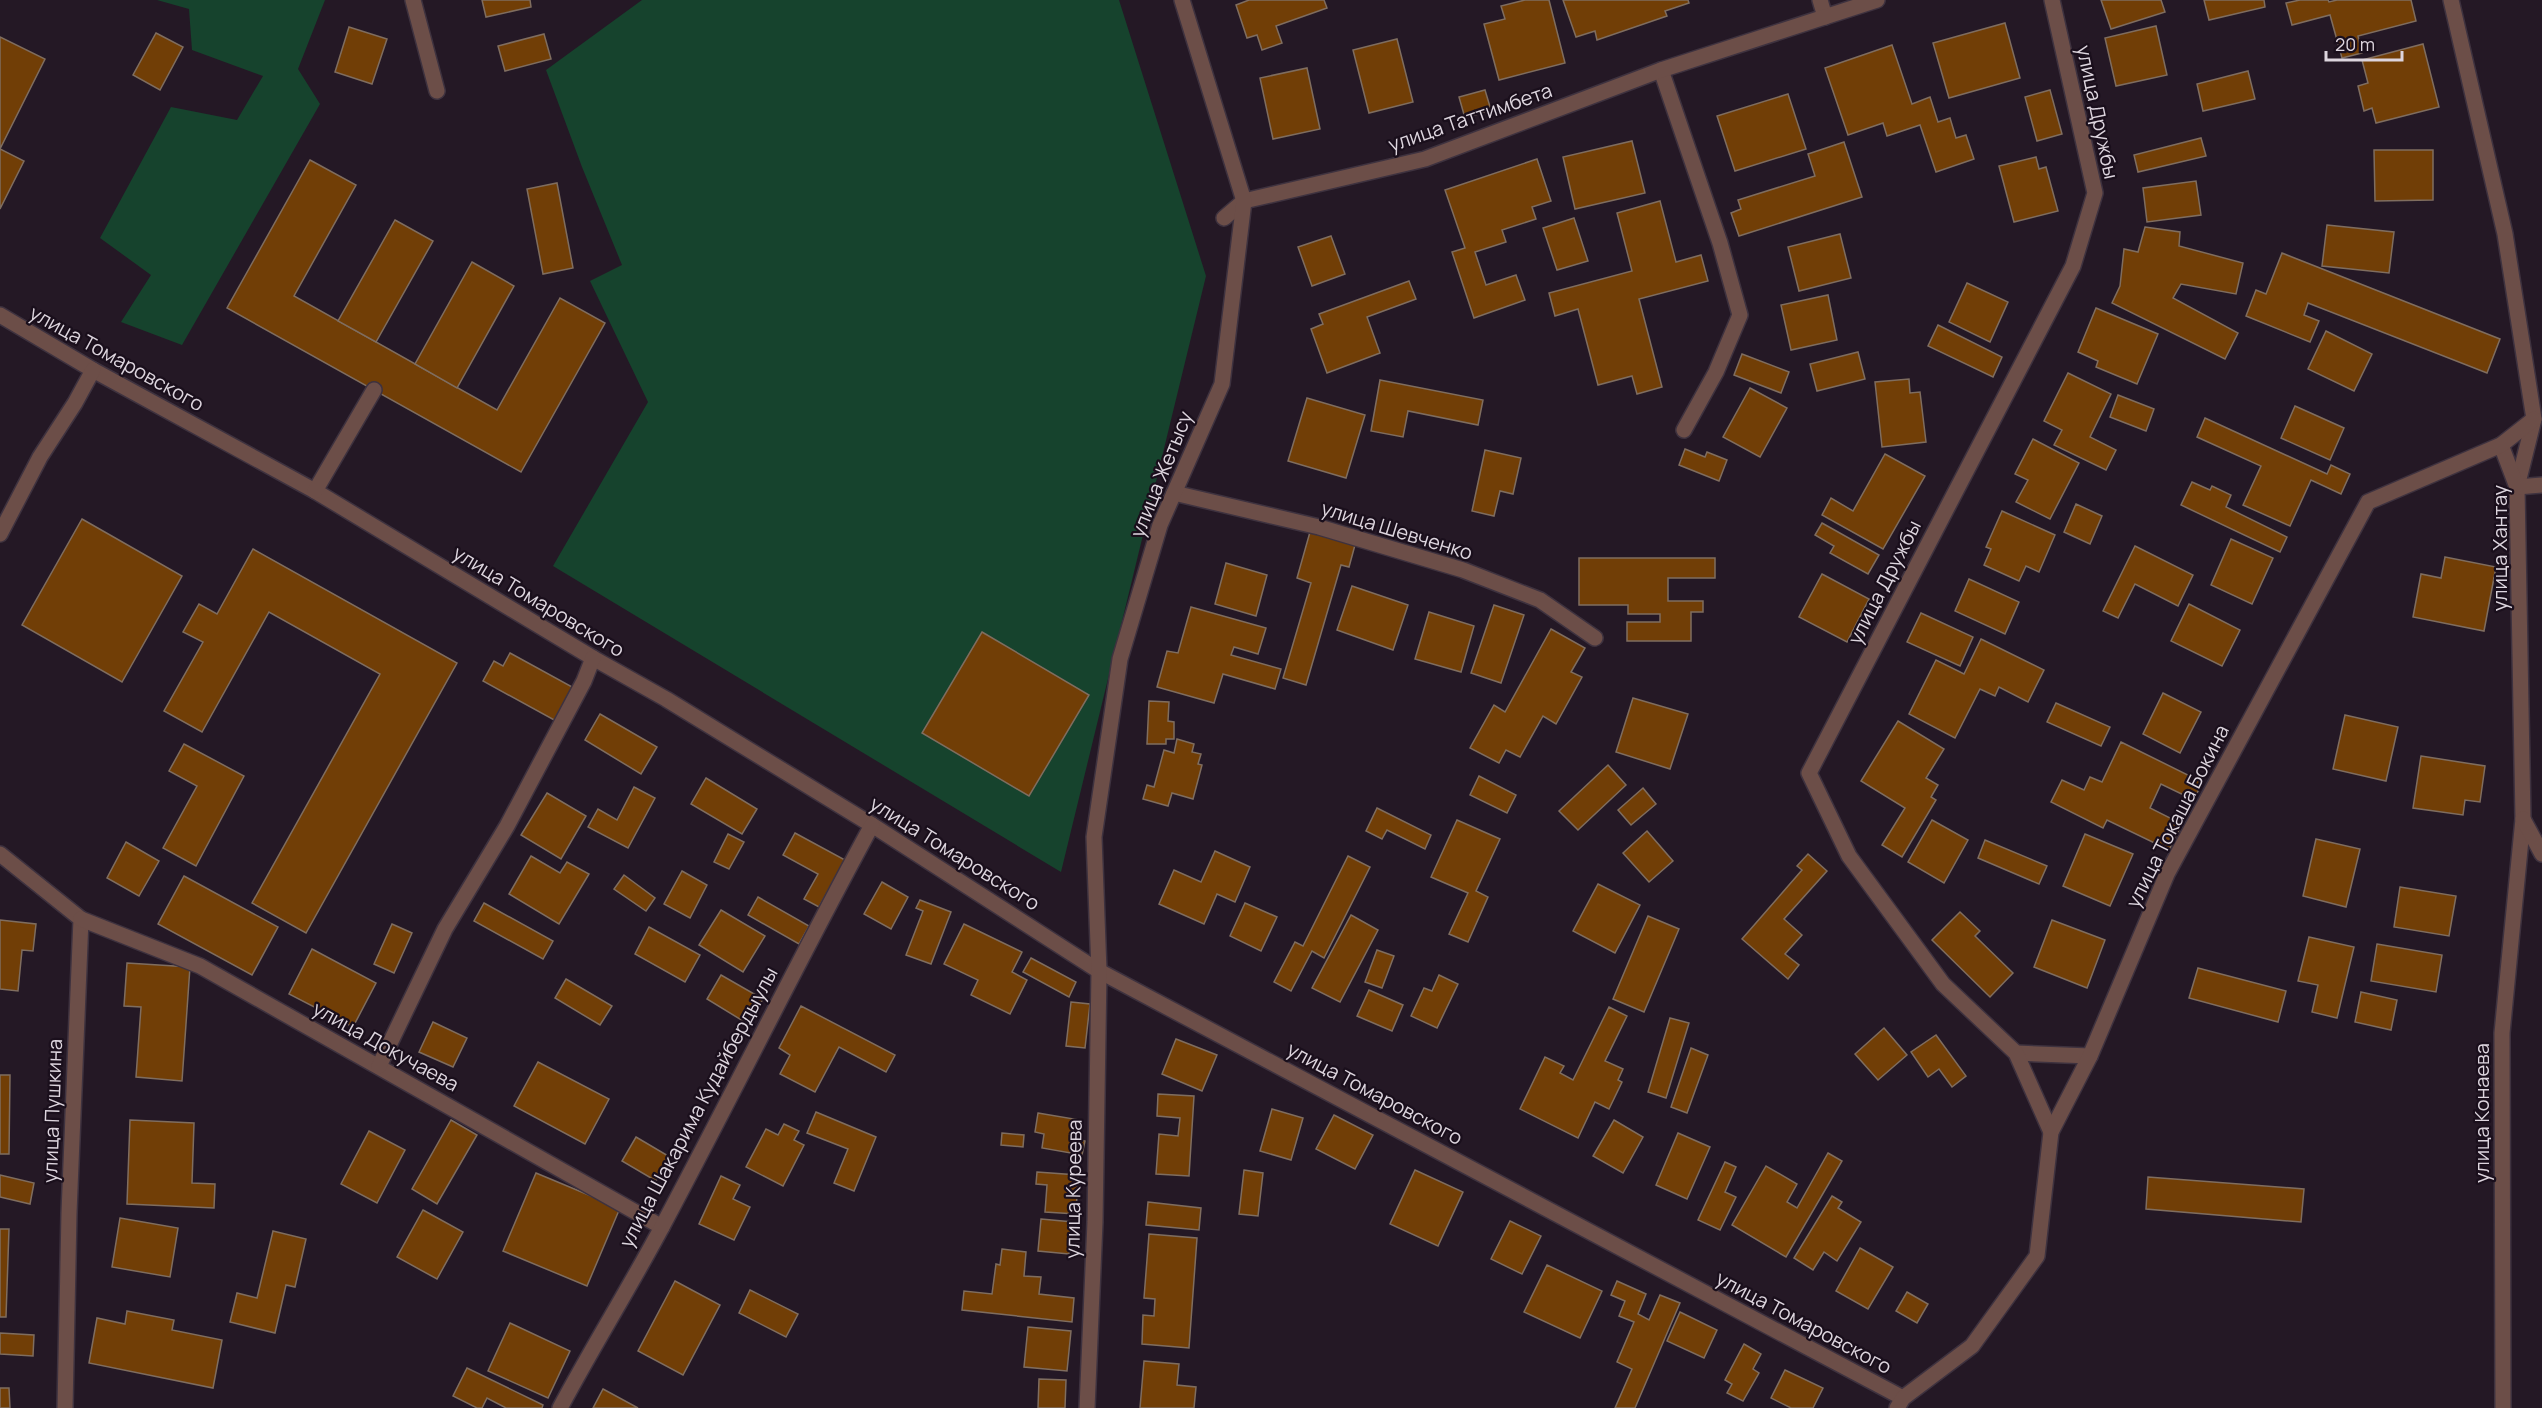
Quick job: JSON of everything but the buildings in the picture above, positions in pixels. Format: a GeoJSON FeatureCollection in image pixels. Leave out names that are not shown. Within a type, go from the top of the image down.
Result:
{"type":"FeatureCollection","features":[{"type":"Feature","properties":{"kind":"street"},"geometry":{"type":"LineString","coordinates":[[413,0],[437,91]]}},
{"type":"Feature","properties":{"kind":"street","name":"улица Жетысу"},"geometry":{"type":"LineString","coordinates":[[1099,970],[1094,837],[1120,659],[1160,525],[1222,384],[1244,201],[1182,0]]}},
{"type":"Feature","properties":{"kind":"street"},"geometry":{"type":"LineString","coordinates":[[1820,0],[1825,17]]}},
{"type":"Feature","properties":{"kind":"street","name":"улица Таттимбета"},"geometry":{"type":"LineString","coordinates":[[1224,218],[1244,201],[1425,159],[1662,70],[1877,0]]}},
{"type":"Feature","properties":{"kind":"street","name":"улица Дружбы"},"geometry":{"type":"LineString","coordinates":[[2050,1132],[2016,1053],[1943,984],[1849,856],[1809,773],[2073,266],[2095,193],[2052,0]]}},
{"type":"Feature","properties":{"kind":"street","name":"улица Хантау"},"geometry":{"type":"LineString","coordinates":[[2451,0],[2505,234],[2534,419],[2517,487],[2523,819]]}},
{"type":"Feature","properties":{"kind":"street"},"geometry":{"type":"LineString","coordinates":[[1662,70],[1720,243],[1740,315],[1716,372],[1684,430]]}},
{"type":"Feature","properties":{"kind":"street","name":"улица Томаровского"},"geometry":{"type":"LineString","coordinates":[[0,315],[315,492],[666,699],[872,825],[1099,970],[1900,1403]]}},
{"type":"Feature","properties":{"kind":"street"},"geometry":{"type":"LineString","coordinates":[[0,534],[40,457],[75,403],[93,369]]}},
{"type":"Feature","properties":{"kind":"street"},"geometry":{"type":"LineString","coordinates":[[315,492],[374,390]]}},
{"type":"Feature","properties":{"kind":"street","name":"улица Токаша Бокина"},"geometry":{"type":"LineString","coordinates":[[1900,1403],[1972,1346],[2037,1256],[2050,1132],[2090,1056],[2167,874],[2368,502],[2501,446],[2534,419]]}},
{"type":"Feature","properties":{"kind":"street"},"geometry":{"type":"LineString","coordinates":[[2501,446],[2517,487],[2542,485]]}},
{"type":"Feature","properties":{"kind":"street","name":"улица Шевченко"},"geometry":{"type":"LineString","coordinates":[[1174,493],[1319,527],[1462,570],[1540,600],[1595,638]]}},
{"type":"Feature","properties":{"kind":"street"},"geometry":{"type":"LineString","coordinates":[[379,1066],[445,929],[507,825],[584,681],[593,658]]}},
{"type":"Feature","properties":{"kind":"street"},"geometry":{"type":"LineString","coordinates":[[2523,819],[2542,854]]}},
{"type":"Feature","properties":{"kind":"street","name":"улица Конаева"},"geometry":{"type":"LineString","coordinates":[[2503,1408],[2502,1033],[2523,819]]}},
{"type":"Feature","properties":{"kind":"street","name":"улица Шакарима Кудайбердыулы"},"geometry":{"type":"LineString","coordinates":[[560,1408],[662,1227],[806,947],[872,825]]}},
{"type":"Feature","properties":{"kind":"street"},"geometry":{"type":"LineString","coordinates":[[0,854],[81,919]]}},
{"type":"Feature","properties":{"kind":"street","name":"улица Докучаева"},"geometry":{"type":"LineString","coordinates":[[81,919],[200,966],[662,1227]]}},
{"type":"Feature","properties":{"kind":"street","name":"улица Пушкина"},"geometry":{"type":"LineString","coordinates":[[65,1408],[69,1213],[81,919]]}},
{"type":"Feature","properties":{"kind":"street","name":"улица Куреева"},"geometry":{"type":"LineString","coordinates":[[1087,1408],[1095,1222],[1099,970]]}},
{"type":"Feature","properties":{"kind":"street"},"geometry":{"type":"LineString","coordinates":[[2016,1053],[2090,1056]]}},
{"type":"Feature","properties":{"kind":"green space"},"geometry":{"type":"Polygon","coordinates":[[[157,0],[325,0],[298,69],[320,104],[182,345],[121,322],[151,275],[100,238],[171,107],[237,120],[263,76],[192,50],[189,9],[157,0]]]}},
{"type":"Feature","properties":{"kind":"green space"},"geometry":{"type":"Polygon","coordinates":[[[642,0],[1119,0],[1206,276],[1061,872],[553,566],[648,402],[590,281],[622,265],[546,70],[642,0]]]}}]}
